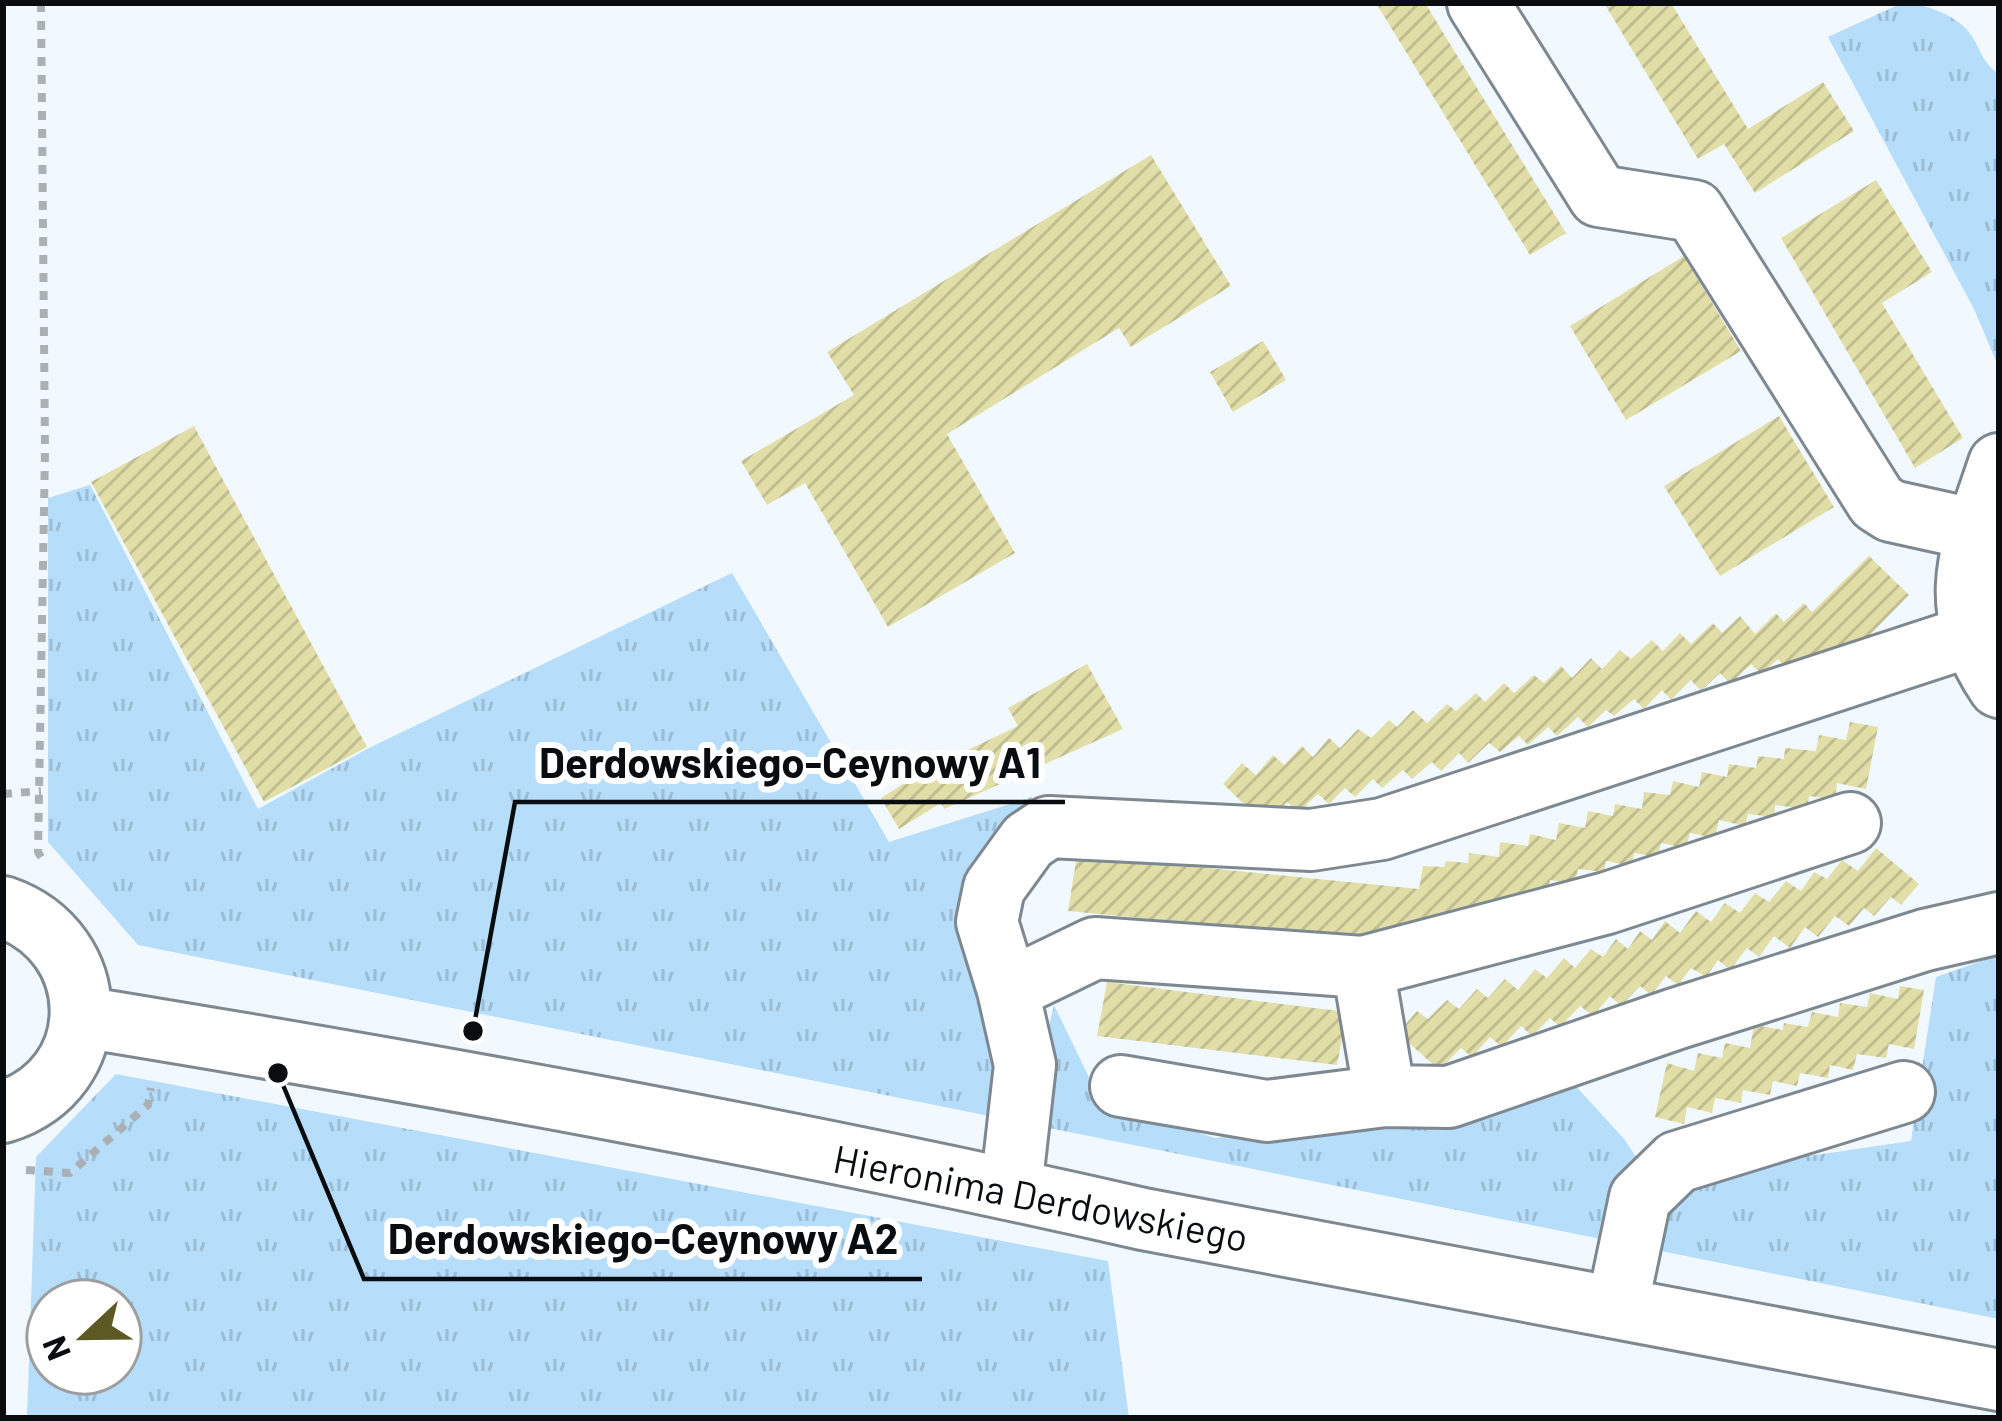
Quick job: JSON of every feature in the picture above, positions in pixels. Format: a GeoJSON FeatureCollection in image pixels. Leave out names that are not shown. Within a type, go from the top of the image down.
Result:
{"type":"FeatureCollection","features":[{"type":"Feature","properties":{"kind":"street"},"geometry":{"type":"LineString","coordinates":[[1478,3],[1599,196],[1694,211],[1877,502],[1891,511],[1977,530]]}},
{"type":"Feature","properties":{"kind":"street"},"geometry":{"type":"LineString","coordinates":[[1011,1189],[1025,1065],[987,922],[994,889],[1028,841],[1049,827],[1312,840],[1382,829],[1986,661],[1966,573],[1999,464]]}},
{"type":"Feature","properties":{"kind":"street"},"geometry":{"type":"LineString","coordinates":[[1008,990],[1096,948],[1363,968],[1607,903],[1850,823]]}},
{"type":"Feature","properties":{"kind":"street"},"geometry":{"type":"LineString","coordinates":[[3,907],[39,924],[63,950],[78,982],[82,1017],[75,1048],[59,1076],[36,1097],[3,1112]]}},
{"type":"Feature","properties":{"kind":"street"},"geometry":{"type":"LineString","coordinates":[[1121,1086],[1267,1112],[1385,1096],[1449,1097],[1675,1019],[1925,940],[1999,923]]}},
{"type":"Feature","properties":{"kind":"street"},"geometry":{"type":"LineString","coordinates":[[1363,968],[1385,1096]]}},
{"type":"Feature","properties":{"kind":"street","name":"Hieronima Derdowskiego"},"geometry":{"type":"LineString","coordinates":[[82,1017],[437,1078],[1165,1223],[1999,1380]]}},
{"type":"Feature","properties":{"kind":"street"},"geometry":{"type":"LineString","coordinates":[[1617,1308],[1640,1198],[1677,1162],[1904,1092]]}},
{"type":"Feature","properties":{"kind":"path"},"geometry":{"type":"LineString","coordinates":[[41,3],[45,451],[38,852],[49,869]]}},
{"type":"Feature","properties":{"kind":"path"},"geometry":{"type":"LineString","coordinates":[[3,794],[41,791]]}},
{"type":"Feature","properties":{"kind":"path"},"geometry":{"type":"LineString","coordinates":[[3,1169],[70,1172],[148,1105]]}},
{"type":"Feature","properties":{"kind":"green space"},"geometry":{"type":"Polygon","coordinates":[[[1902,3],[1930,8],[1958,22],[1999,74],[1999,368],[1974,309],[1828,37],[1902,3]]]}},
{"type":"Feature","properties":{"kind":"green space"},"geometry":{"type":"Polygon","coordinates":[[[90,485],[258,809],[369,748],[732,573],[889,842],[1032,797],[1033,820],[985,849],[974,924],[1009,1120],[138,945],[48,842],[48,498],[90,485]]]}},
{"type":"Feature","properties":{"kind":"green space"},"geometry":{"type":"Polygon","coordinates":[[[1999,955],[1999,1319],[1039,1126],[1041,1060],[1054,1005],[1101,1102],[1215,1138],[1347,1122],[1572,1082],[1625,1140],[1668,1207],[1714,1170],[1911,1141],[1936,977],[1999,955]]]}},
{"type":"Feature","properties":{"kind":"green space"},"geometry":{"type":"Polygon","coordinates":[[[116,1074],[1108,1261],[1129,1418],[27,1418],[28,1397],[144,1397],[144,1277],[32,1277],[36,1157],[116,1074]]]}},
{"type":"Feature","properties":{"kind":"building"},"geometry":{"type":"Polygon","coordinates":[[[1376,3],[1425,3],[1566,233],[1530,255],[1376,3]]]}},
{"type":"Feature","properties":{"kind":"building"},"geometry":{"type":"Polygon","coordinates":[[[1604,3],[1671,3],[1748,129],[1823,82],[1854,131],[1755,193],[1724,144],[1698,159],[1604,3]]]}},
{"type":"Feature","properties":{"kind":"building"},"geometry":{"type":"Polygon","coordinates":[[[1151,155],[1231,286],[1131,347],[1119,328],[947,434],[1015,553],[888,627],[805,483],[767,505],[741,461],[854,395],[827,352],[1151,155]]]}},
{"type":"Feature","properties":{"kind":"building"},"geometry":{"type":"Polygon","coordinates":[[[1876,180],[1932,272],[1882,303],[1963,438],[1915,468],[1781,238],[1876,180]]]}},
{"type":"Feature","properties":{"kind":"building"},"geometry":{"type":"Polygon","coordinates":[[[1684,256],[1741,351],[1626,420],[1570,326],[1684,256]]]}},
{"type":"Feature","properties":{"kind":"building"},"geometry":{"type":"Polygon","coordinates":[[[1263,341],[1286,380],[1233,412],[1210,372],[1263,341]]]}},
{"type":"Feature","properties":{"kind":"building"},"geometry":{"type":"Polygon","coordinates":[[[1779,416],[1834,507],[1720,576],[1664,486],[1779,416]]]}},
{"type":"Feature","properties":{"kind":"building"},"geometry":{"type":"Polygon","coordinates":[[[194,426],[367,747],[264,802],[91,482],[194,426]]]}},
{"type":"Feature","properties":{"kind":"building"},"geometry":{"type":"Polygon","coordinates":[[[1869,556],[1909,595],[1852,653],[1845,645],[1825,665],[1795,678],[1778,659],[1761,674],[1751,664],[1730,684],[1720,673],[1701,691],[1691,680],[1671,700],[1662,690],[1644,709],[1634,699],[1614,716],[1606,710],[1588,727],[1578,717],[1557,736],[1548,727],[1528,745],[1519,736],[1500,752],[1489,743],[1468,763],[1459,753],[1441,771],[1432,762],[1412,779],[1403,770],[1382,788],[1373,779],[1355,797],[1345,788],[1329,804],[1318,794],[1299,812],[1287,802],[1265,824],[1223,784],[1242,763],[1256,775],[1273,755],[1284,765],[1302,746],[1313,757],[1329,738],[1340,748],[1358,729],[1371,738],[1389,720],[1397,727],[1413,710],[1427,723],[1447,704],[1456,711],[1476,693],[1485,702],[1504,683],[1514,693],[1534,675],[1544,683],[1561,666],[1572,678],[1591,658],[1602,669],[1620,650],[1631,659],[1652,640],[1663,651],[1680,633],[1691,644],[1713,623],[1722,633],[1740,616],[1755,634],[1776,613],[1784,622],[1804,603],[1812,612],[1869,556]]]}},
{"type":"Feature","properties":{"kind":"building"},"geometry":{"type":"Polygon","coordinates":[[[1087,664],[1123,729],[944,809],[941,803],[899,829],[881,798],[922,772],[1018,726],[1008,708],[1087,664]]]}},
{"type":"Feature","properties":{"kind":"building"},"geometry":{"type":"Polygon","coordinates":[[[1850,722],[1878,727],[1866,789],[1837,783],[1835,800],[1809,796],[1807,809],[1775,805],[1774,817],[1748,814],[1745,826],[1719,820],[1715,838],[1690,833],[1686,848],[1661,843],[1658,857],[1634,853],[1632,866],[1606,861],[1604,872],[1578,869],[1575,884],[1550,880],[1548,895],[1520,892],[1518,902],[1492,900],[1490,913],[1461,908],[1458,921],[1410,944],[1068,911],[1077,855],[1419,889],[1423,866],[1468,863],[1469,853],[1499,857],[1500,842],[1528,846],[1530,834],[1556,840],[1559,823],[1585,828],[1588,811],[1613,816],[1615,804],[1642,809],[1644,792],[1670,795],[1673,781],[1699,787],[1702,772],[1727,777],[1729,764],[1756,768],[1758,756],[1784,759],[1785,748],[1816,751],[1819,735],[1846,740],[1850,722]]]}},
{"type":"Feature","properties":{"kind":"building"},"geometry":{"type":"Polygon","coordinates":[[[1876,848],[1919,884],[1901,905],[1891,897],[1874,916],[1864,908],[1849,926],[1835,916],[1818,937],[1805,927],[1790,948],[1774,936],[1759,957],[1747,948],[1730,970],[1718,960],[1706,977],[1691,968],[1678,985],[1666,976],[1651,995],[1640,986],[1621,1006],[1610,996],[1593,1016],[1580,1006],[1560,1027],[1550,1018],[1532,1036],[1521,1026],[1502,1047],[1490,1037],[1472,1057],[1461,1048],[1439,1070],[1398,1033],[1417,1011],[1428,1019],[1447,1000],[1459,1009],[1477,989],[1488,998],[1505,979],[1518,990],[1535,969],[1547,978],[1564,958],[1575,968],[1591,949],[1603,957],[1616,939],[1628,949],[1640,931],[1652,940],[1665,921],[1680,933],[1696,911],[1711,922],[1725,903],[1740,913],[1755,893],[1769,902],[1786,881],[1801,891],[1814,872],[1827,879],[1842,860],[1858,871],[1876,848]]]}},
{"type":"Feature","properties":{"kind":"building"},"geometry":{"type":"Polygon","coordinates":[[[1107,982],[1347,1012],[1337,1065],[1097,1036],[1107,982]]]}},
{"type":"Feature","properties":{"kind":"building"},"geometry":{"type":"Polygon","coordinates":[[[1900,986],[1924,990],[1914,1049],[1889,1044],[1886,1058],[1857,1054],[1853,1070],[1830,1065],[1828,1078],[1800,1073],[1797,1086],[1773,1081],[1770,1095],[1743,1090],[1741,1103],[1715,1098],[1712,1113],[1687,1107],[1684,1124],[1655,1117],[1667,1063],[1694,1071],[1698,1053],[1722,1058],[1725,1043],[1750,1048],[1754,1025],[1783,1030],[1784,1023],[1808,1027],[1812,1012],[1838,1017],[1840,1003],[1867,1007],[1870,993],[1898,999],[1900,986]]]}},
{"type":"Feature","properties":{"kind":"place","name":"Derdowskiego-Ceynowy A1"},"geometry":{"type":"Point","coordinates":[473,1031]}},
{"type":"Feature","properties":{"kind":"place","name":"Derdowskiego-Ceynowy A2"},"geometry":{"type":"Point","coordinates":[278,1073]}}]}
